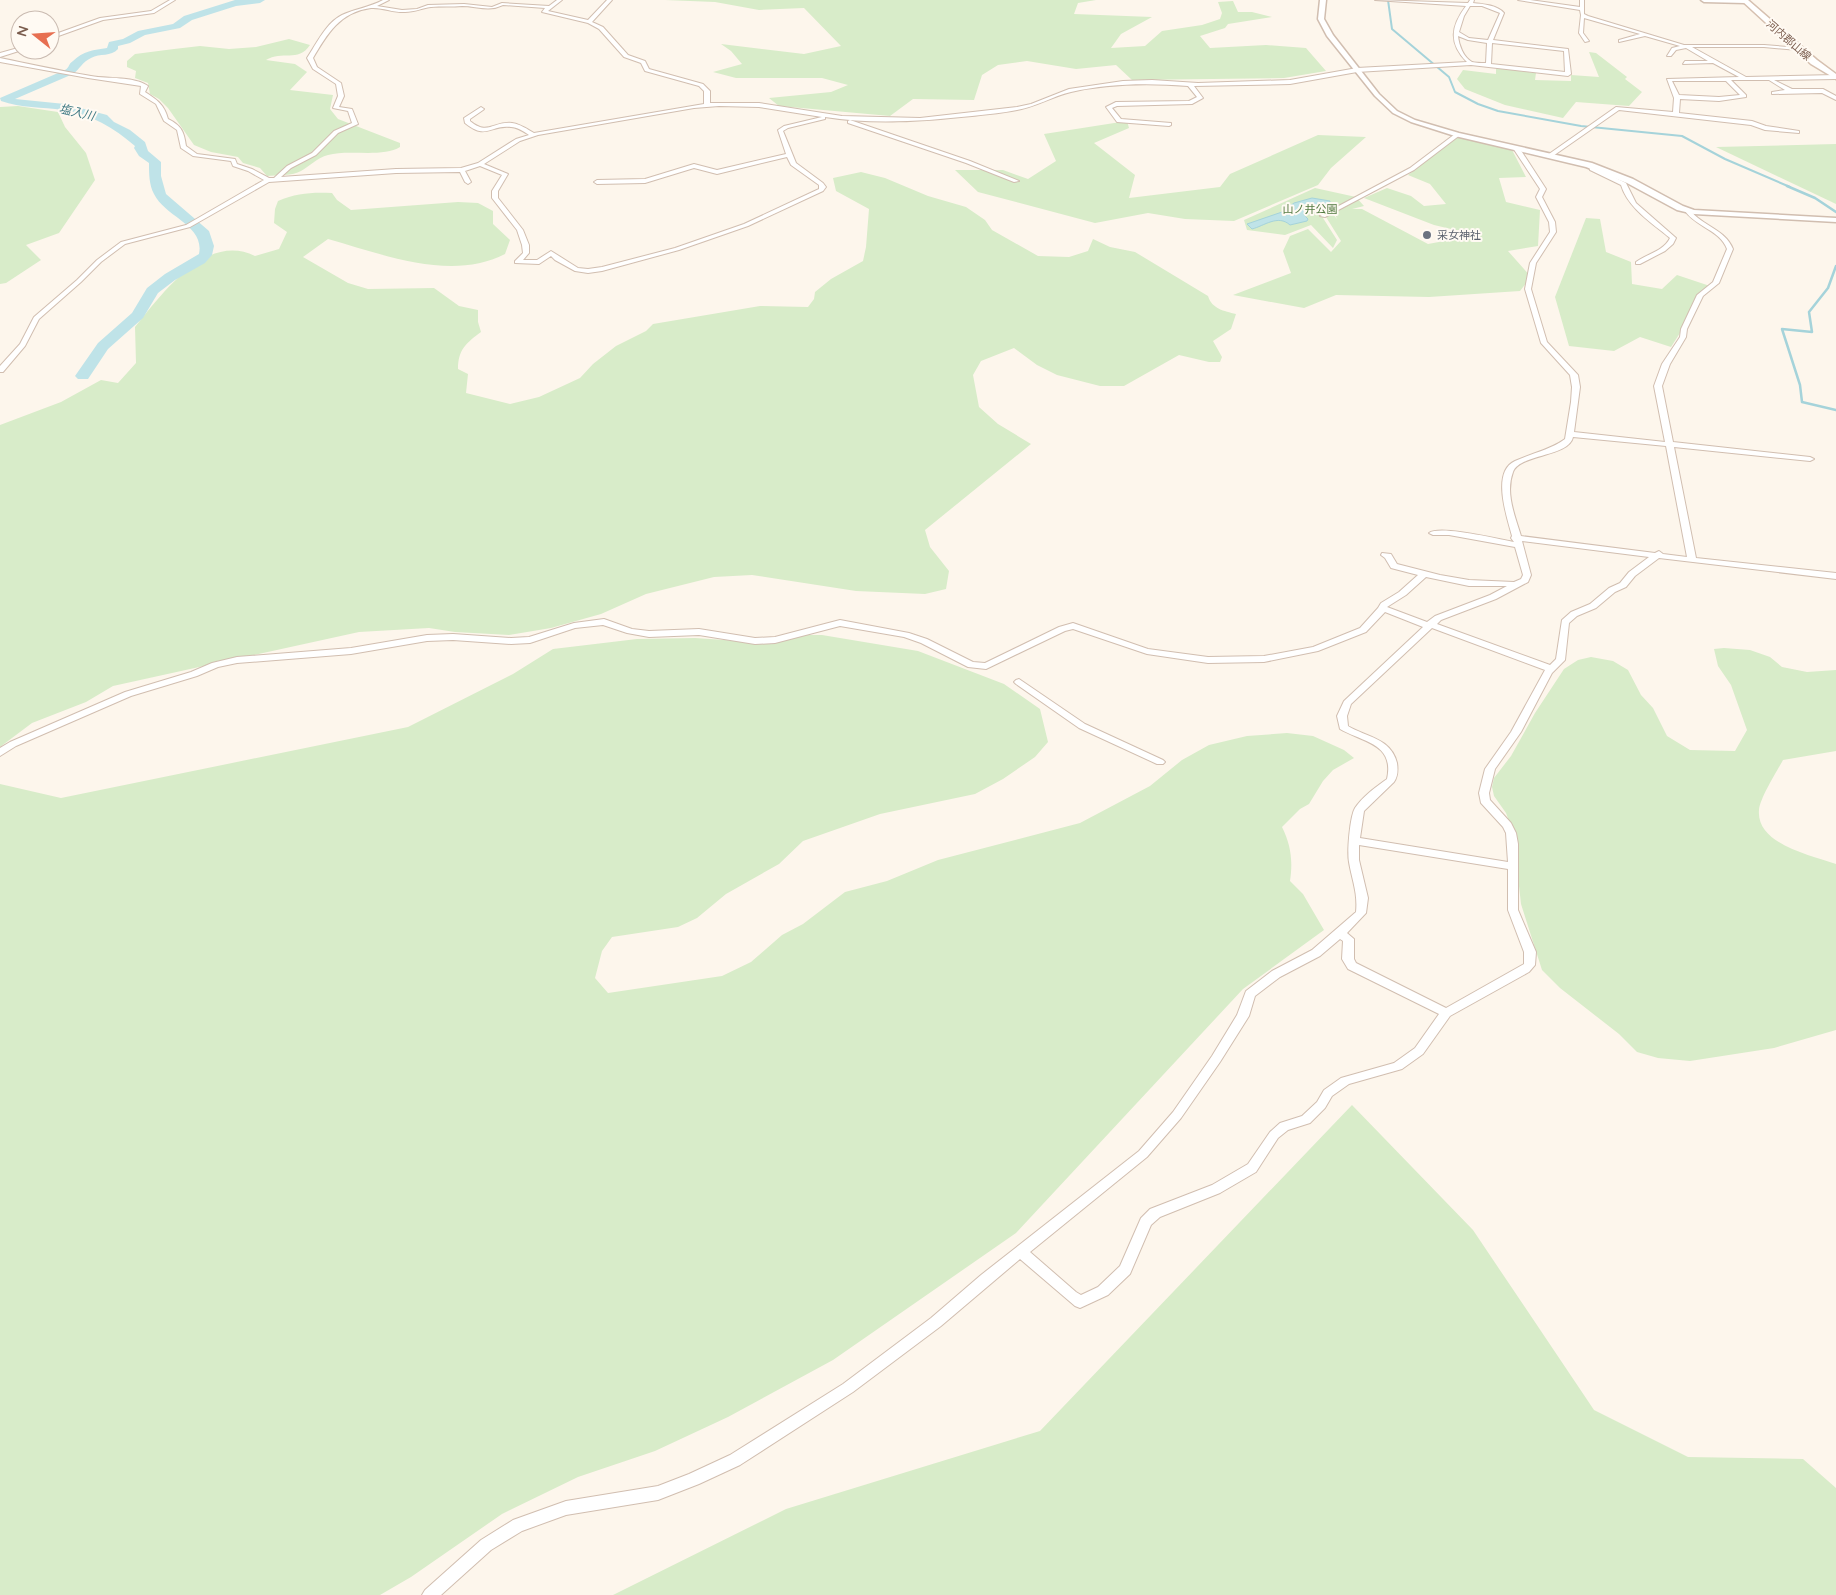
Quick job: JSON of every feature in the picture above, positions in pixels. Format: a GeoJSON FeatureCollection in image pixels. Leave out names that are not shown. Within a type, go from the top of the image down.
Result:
{"type":"FeatureCollection","features":[{"type":"Feature","properties":{"kind":"main road","name":"河内郡山線"},"geometry":{"type":"LineString","coordinates":[[1744,0],[1798,49],[1836,77]]}},
{"type":"Feature","properties":{"kind":"street"},"geometry":{"type":"LineString","coordinates":[[60,34],[98,20],[152,12],[173,0]]}},
{"type":"Feature","properties":{"kind":"street"},"geometry":{"type":"LineString","coordinates":[[276,179],[288,167],[314,154],[336,132],[355,124],[350,110],[336,108],[341,96],[338,83],[315,68],[310,58],[334,23],[341,18],[387,0]]}},
{"type":"Feature","properties":{"kind":"street"},"geometry":{"type":"LineString","coordinates":[[434,6],[440,0]]}},
{"type":"Feature","properties":{"kind":"street"},"geometry":{"type":"LineString","coordinates":[[560,0],[544,11],[581,22],[589,22],[601,28],[603,33],[621,49],[625,56],[643,62],[647,70],[702,85],[708,92],[707,104]]}},
{"type":"Feature","properties":{"kind":"street"},"geometry":{"type":"LineString","coordinates":[[589,22],[610,0]]}},
{"type":"Feature","properties":{"kind":"street"},"geometry":{"type":"LineString","coordinates":[[1323,0],[1321,13],[1324,27],[1357,70],[1377,95],[1395,112],[1422,124],[1457,135],[1551,155],[1591,166],[1630,181],[1688,211],[1729,216],[1836,220]]}},
{"type":"Feature","properties":{"kind":"street"},"geometry":{"type":"LineString","coordinates":[[1377,0],[1489,6],[1501,12],[1490,42],[1488,65]]}},
{"type":"Feature","properties":{"kind":"street"},"geometry":{"type":"LineString","coordinates":[[1471,63],[1458,47],[1457,34],[1463,13],[1472,0]]}},
{"type":"Feature","properties":{"kind":"street"},"geometry":{"type":"LineString","coordinates":[[1520,0],[1583,12],[1686,46],[1745,79]]}},
{"type":"Feature","properties":{"kind":"street"},"geometry":{"type":"LineString","coordinates":[[1582,0],[1581,34],[1587,41]]}},
{"type":"Feature","properties":{"kind":"street"},"geometry":{"type":"LineString","coordinates":[[1704,0],[1744,0]]}},
{"type":"Feature","properties":{"kind":"street"},"geometry":{"type":"LineString","coordinates":[[373,7],[407,11],[434,6],[469,5],[493,8],[502,4],[549,7]]}},
{"type":"Feature","properties":{"kind":"street"},"geometry":{"type":"LineString","coordinates":[[1636,31],[1619,40],[1647,34]]}},
{"type":"Feature","properties":{"kind":"street"},"geometry":{"type":"LineString","coordinates":[[0,370],[22,345],[36,318],[112,251],[131,240],[188,226],[268,180],[396,171],[462,170],[480,164],[518,140],[534,135],[707,104],[759,105],[842,118],[886,120],[938,119],[1023,108],[1070,91],[1152,82],[1190,85],[1303,81],[1357,70],[1471,63],[1568,74],[1567,50],[1490,42],[1466,38],[1457,34]]}},
{"type":"Feature","properties":{"kind":"street"},"geometry":{"type":"LineString","coordinates":[[1669,55],[1674,49],[1686,46],[1759,46],[1798,49]]}},
{"type":"Feature","properties":{"kind":"street"},"geometry":{"type":"LineString","coordinates":[[0,60],[80,75],[90,79],[122,80],[143,85],[142,93],[158,101],[164,108],[166,120],[175,123],[180,128],[184,138],[183,147],[195,155],[233,160],[235,165],[250,170],[268,180]]}},
{"type":"Feature","properties":{"kind":"street"},"geometry":{"type":"LineString","coordinates":[[1685,63],[1714,62]]}},
{"type":"Feature","properties":{"kind":"street"},"geometry":{"type":"LineString","coordinates":[[1676,114],[1677,97],[1669,80],[1836,77]]}},
{"type":"Feature","properties":{"kind":"street"},"geometry":{"type":"LineString","coordinates":[[1677,97],[1716,99],[1744,96],[1727,79]]}},
{"type":"Feature","properties":{"kind":"street"},"geometry":{"type":"LineString","coordinates":[[1768,79],[1791,91]]}},
{"type":"Feature","properties":{"kind":"street"},"geometry":{"type":"LineString","coordinates":[[1169,124],[1119,121],[1109,107],[1116,104],[1190,103],[1200,98],[1190,85]]}},
{"type":"Feature","properties":{"kind":"street"},"geometry":{"type":"LineString","coordinates":[[1774,94],[1791,91],[1823,91],[1836,98]]}},
{"type":"Feature","properties":{"kind":"street"},"geometry":{"type":"LineString","coordinates":[[1551,155],[1618,108],[1752,123],[1764,128],[1797,132]]}},
{"type":"Feature","properties":{"kind":"street"},"geometry":{"type":"LineString","coordinates":[[481,109],[467,118],[467,122],[470,125],[486,132],[513,125],[534,135]]}},
{"type":"Feature","properties":{"kind":"street"},"geometry":{"type":"LineString","coordinates":[[480,164],[505,174],[494,192],[495,198],[522,233],[526,245],[526,253],[517,262],[538,262],[552,253],[557,259],[576,270],[588,271],[677,249],[762,218],[821,190],[823,187],[793,164],[780,134],[781,130],[786,127],[828,117]]}},
{"type":"Feature","properties":{"kind":"street"},"geometry":{"type":"LineString","coordinates":[[842,118],[968,162],[1016,181]]}},
{"type":"Feature","properties":{"kind":"street"},"geometry":{"type":"LineString","coordinates":[[1323,216],[1412,169],[1457,135]]}},
{"type":"Feature","properties":{"kind":"street"},"geometry":{"type":"LineString","coordinates":[[430,1595],[486,1545],[518,1526],[566,1508],[658,1493],[694,1479],[735,1460],[848,1388],[936,1322],[1143,1154],[1176,1115],[1216,1059],[1243,1016],[1250,994],[1276,974],[1316,953],[1340,934],[1361,913],[1363,902],[1354,860],[1354,841],[1360,807],[1391,780],[1392,763],[1390,754],[1382,744],[1343,727],[1342,716],[1344,709],[1350,698],[1429,625],[1444,615],[1493,597],[1525,580],[1526,575],[1506,492],[1509,470],[1525,459],[1566,444],[1571,434],[1576,388],[1575,377],[1566,364],[1544,343],[1528,289],[1533,263],[1552,236],[1552,222],[1539,197],[1543,187],[1516,148]]}},
{"type":"Feature","properties":{"kind":"street"},"geometry":{"type":"LineString","coordinates":[[597,182],[645,181],[694,166],[701,167],[708,172],[716,172],[789,155]]}},
{"type":"Feature","properties":{"kind":"street"},"geometry":{"type":"LineString","coordinates":[[1591,166],[1592,169],[1624,184],[1634,204],[1673,238],[1667,247],[1638,263]]}},
{"type":"Feature","properties":{"kind":"street"},"geometry":{"type":"LineString","coordinates":[[462,170],[468,182]]}},
{"type":"Feature","properties":{"kind":"street"},"geometry":{"type":"LineString","coordinates":[[1688,211],[1694,219],[1729,243],[1730,249],[1716,283],[1700,295],[1684,329],[1681,342],[1659,380],[1658,386],[1692,560]]}},
{"type":"Feature","properties":{"kind":"street"},"geometry":{"type":"LineString","coordinates":[[1571,434],[1810,459]]}},
{"type":"Feature","properties":{"kind":"street"},"geometry":{"type":"LineString","coordinates":[[1433,533],[1450,533],[1517,542],[1659,554],[1692,560],[1836,576]]}},
{"type":"Feature","properties":{"kind":"street"},"geometry":{"type":"LineString","coordinates":[[1021,1252],[1080,1302],[1103,1291],[1124,1270],[1146,1222],[1155,1213],[1216,1189],[1252,1168],[1274,1135],[1284,1126],[1306,1120],[1321,1105],[1328,1093],[1345,1081],[1398,1066],[1419,1051],[1446,1013],[1516,976],[1529,964],[1530,952],[1513,910],[1511,833],[1507,825],[1485,801],[1486,780],[1490,769],[1516,732],[1548,672],[1562,655],[1562,628],[1568,618],[1593,606],[1606,593],[1623,585],[1632,574],[1659,554]]}},
{"type":"Feature","properties":{"kind":"street"},"geometry":{"type":"LineString","coordinates":[[1385,555],[1388,556],[1394,566],[1423,575],[1463,582],[1515,585]]}},
{"type":"Feature","properties":{"kind":"street"},"geometry":{"type":"LineString","coordinates":[[1382,607],[1388,601],[1399,596],[1412,582],[1423,575]]}},
{"type":"Feature","properties":{"kind":"street"},"geometry":{"type":"LineString","coordinates":[[0,753],[13,744],[128,694],[194,674],[215,665],[237,660],[351,651],[427,638],[453,637],[511,641],[530,640],[574,626],[604,622],[630,631],[649,634],[699,632],[755,641],[774,640],[840,623],[906,635],[924,641],[971,665],[979,667],[993,663],[1068,627],[1074,626],[1146,651],[1208,660],[1264,659],[1315,649],[1363,630],[1382,610],[1386,609],[1552,669]]}},
{"type":"Feature","properties":{"kind":"street"},"geometry":{"type":"LineString","coordinates":[[1019,682],[1082,726],[1160,762]]}},
{"type":"Feature","properties":{"kind":"street"},"geometry":{"type":"LineString","coordinates":[[1354,841],[1513,866]]}},
{"type":"Feature","properties":{"kind":"street"},"geometry":{"type":"LineString","coordinates":[[1340,934],[1349,939],[1348,959],[1352,966],[1446,1013]]}},
{"type":"Feature","properties":{"kind":"green space"},"geometry":{"type":"Polygon","coordinates":[[[665,0],[1096,0],[1078,3],[1074,14],[1152,17],[1121,34],[1111,48],[1145,46],[1162,31],[1202,25],[1220,19],[1222,13],[1218,2],[1233,1],[1238,12],[1252,12],[1272,17],[1228,24],[1225,28],[1200,36],[1210,48],[1266,45],[1306,48],[1326,71],[1284,78],[1132,80],[1116,65],[1076,69],[1027,61],[998,65],[982,75],[974,100],[913,99],[890,116],[779,106],[769,98],[831,92],[848,85],[822,78],[736,78],[713,72],[742,64],[731,51],[721,44],[804,54],[841,46],[804,8],[759,10],[715,2],[665,0]]]}},
{"type":"Feature","properties":{"kind":"green space"},"geometry":{"type":"Polygon","coordinates":[[[289,39],[310,45],[300,54],[272,57],[266,60],[295,64],[307,72],[290,90],[333,95],[330,109],[338,119],[400,143],[400,147],[375,153],[336,153],[320,158],[298,173],[267,176],[260,168],[243,163],[238,157],[211,152],[194,145],[168,108],[159,99],[150,94],[148,83],[135,78],[136,71],[127,67],[127,61],[135,54],[200,46],[229,49],[256,47],[289,39]]]}},
{"type":"Feature","properties":{"kind":"green space"},"geometry":{"type":"Polygon","coordinates":[[[1589,52],[1596,53],[1627,77],[1625,79],[1642,92],[1629,106],[1576,102],[1563,118],[1505,105],[1465,89],[1457,79],[1463,70],[1496,74],[1496,68],[1536,73],[1535,80],[1571,81],[1571,75],[1599,77],[1589,52]]]}},
{"type":"Feature","properties":{"kind":"green space"},"geometry":{"type":"Polygon","coordinates":[[[18,106],[58,112],[65,127],[86,153],[95,180],[59,233],[26,245],[41,260],[6,283],[0,284],[0,107],[18,106]]]}},
{"type":"Feature","properties":{"kind":"green space"},"geometry":{"type":"Polygon","coordinates":[[[1127,121],[1129,128],[1094,143],[1135,175],[1129,198],[1220,187],[1230,174],[1318,135],[1366,137],[1331,168],[1318,185],[1234,221],[1185,219],[1148,213],[1095,223],[978,192],[955,170],[1003,170],[1028,179],[1056,161],[1044,134],[1127,121]]]}},
{"type":"Feature","properties":{"kind":"green space","name":"山ノ井公園"},"geometry":{"type":"Polygon","coordinates":[[[1458,137],[1510,146],[1526,177],[1499,178],[1506,202],[1540,210],[1538,246],[1508,251],[1531,277],[1520,291],[1429,297],[1336,295],[1304,308],[1233,295],[1291,273],[1283,251],[1290,236],[1308,229],[1331,252],[1341,241],[1326,217],[1333,214],[1337,219],[1334,212],[1323,218],[1337,240],[1333,248],[1311,225],[1285,235],[1247,230],[1244,220],[1315,188],[1356,197],[1364,206],[1352,209],[1362,209],[1428,244],[1455,239],[1468,233],[1434,225],[1364,198],[1387,188],[1411,196],[1424,206],[1446,204],[1430,184],[1408,175],[1458,137]]]}},
{"type":"Feature","properties":{"kind":"green space"},"geometry":{"type":"Polygon","coordinates":[[[1836,144],[1836,204],[1716,147],[1836,144]]]}},
{"type":"Feature","properties":{"kind":"green space"},"geometry":{"type":"Polygon","coordinates":[[[861,172],[885,178],[928,196],[966,207],[985,220],[992,230],[1038,256],[1069,257],[1088,251],[1093,239],[1110,247],[1135,252],[1208,296],[1215,307],[1236,314],[1231,329],[1213,341],[1222,357],[1220,362],[1209,362],[1179,355],[1124,386],[1100,386],[1057,375],[1037,365],[1014,348],[981,361],[973,375],[979,407],[998,424],[1031,444],[925,530],[930,547],[949,571],[946,589],[925,594],[856,591],[752,575],[714,577],[646,594],[601,614],[551,628],[509,635],[455,632],[429,628],[359,632],[113,686],[86,702],[32,723],[0,747],[0,425],[61,402],[101,380],[118,383],[136,363],[135,327],[158,299],[187,270],[203,259],[219,252],[237,251],[255,256],[279,249],[287,232],[274,223],[275,209],[278,201],[305,194],[332,193],[337,200],[351,210],[458,202],[478,203],[493,211],[493,224],[510,240],[505,254],[484,262],[462,266],[417,263],[328,239],[303,257],[348,283],[368,289],[434,288],[459,306],[478,310],[478,322],[481,332],[464,348],[458,362],[458,369],[468,374],[466,393],[510,404],[539,397],[580,378],[593,364],[616,346],[646,331],[653,324],[760,306],[808,307],[814,299],[815,292],[831,279],[863,261],[869,209],[836,191],[833,178],[861,172]]]}},
{"type":"Feature","properties":{"kind":"green space"},"geometry":{"type":"Polygon","coordinates":[[[1586,218],[1600,219],[1606,252],[1631,262],[1632,284],[1662,289],[1677,275],[1710,286],[1671,347],[1640,337],[1614,351],[1569,346],[1555,297],[1586,218]]]}},
{"type":"Feature","properties":{"kind":"green space"},"geometry":{"type":"Polygon","coordinates":[[[801,635],[822,635],[918,651],[1004,684],[1040,709],[1048,742],[1035,757],[1003,779],[975,794],[880,814],[803,841],[779,864],[726,894],[697,918],[678,927],[612,937],[602,951],[595,978],[608,993],[722,976],[751,962],[782,935],[803,924],[845,892],[887,881],[938,860],[1080,823],[1150,786],[1182,760],[1209,745],[1247,736],[1287,733],[1313,736],[1344,750],[1354,758],[1333,770],[1323,781],[1309,804],[1300,809],[1282,827],[1290,853],[1290,881],[1303,894],[1324,930],[1243,989],[1016,1233],[833,1360],[728,1417],[655,1451],[578,1477],[502,1514],[411,1577],[380,1595],[0,1595],[0,784],[61,798],[408,727],[513,674],[553,649],[637,639],[695,638],[754,642],[801,635]]]}},
{"type":"Feature","properties":{"kind":"green space"},"geometry":{"type":"Polygon","coordinates":[[[1714,649],[1750,650],[1770,657],[1782,667],[1807,672],[1836,670],[1836,751],[1783,760],[1765,792],[1759,810],[1760,822],[1766,832],[1775,840],[1799,852],[1836,864],[1836,1030],[1774,1048],[1690,1061],[1658,1058],[1637,1052],[1619,1034],[1560,988],[1542,970],[1521,904],[1513,832],[1506,813],[1494,796],[1492,787],[1494,778],[1511,756],[1535,713],[1564,669],[1578,660],[1591,657],[1613,661],[1628,670],[1641,695],[1653,708],[1667,736],[1690,750],[1735,751],[1747,730],[1731,685],[1718,666],[1714,649]]]}},
{"type":"Feature","properties":{"kind":"green space"},"geometry":{"type":"Polygon","coordinates":[[[1352,1105],[1473,1230],[1594,1410],[1688,1457],[1803,1459],[1836,1488],[1836,1595],[613,1595],[786,1509],[1040,1431],[1352,1105]]]}},
{"type":"Feature","properties":{"kind":"water"},"geometry":{"type":"Polygon","coordinates":[[[1312,198],[1330,201],[1330,204],[1318,212],[1303,214],[1308,219],[1307,221],[1290,225],[1285,222],[1276,221],[1252,229],[1247,224],[1282,212],[1294,203],[1312,198]]]}},
{"type":"Feature","properties":{"kind":"waterway","name":"塩入川"},"geometry":{"type":"LineString","coordinates":[[83,376],[103,346],[138,315],[152,291],[205,255],[207,246],[204,234],[165,201],[160,194],[155,176],[155,162],[143,153],[140,148],[141,145],[126,132],[110,124],[103,117],[65,107],[14,102],[5,99],[69,72],[75,68],[75,64],[89,54],[110,51],[113,49],[113,44],[126,41],[142,33],[176,26],[188,18],[235,3],[260,0]]}},
{"type":"Feature","properties":{"kind":"waterway"},"geometry":{"type":"LineString","coordinates":[[1388,0],[1392,29],[1449,77],[1455,92],[1478,104],[1498,111],[1581,126],[1682,136],[1725,159],[1790,187]]}},
{"type":"Feature","properties":{"kind":"waterway"},"geometry":{"type":"LineString","coordinates":[[1787,186],[1815,198],[1836,212]]}},
{"type":"Feature","properties":{"kind":"waterway"},"geometry":{"type":"LineString","coordinates":[[1836,266],[1828,288],[1809,312],[1812,332],[1782,329],[1800,385],[1802,402],[1836,410]]}},
{"type":"Feature","properties":{"kind":"place","name":"采女神社"},"geometry":{"type":"Point","coordinates":[1427,235]}}]}
